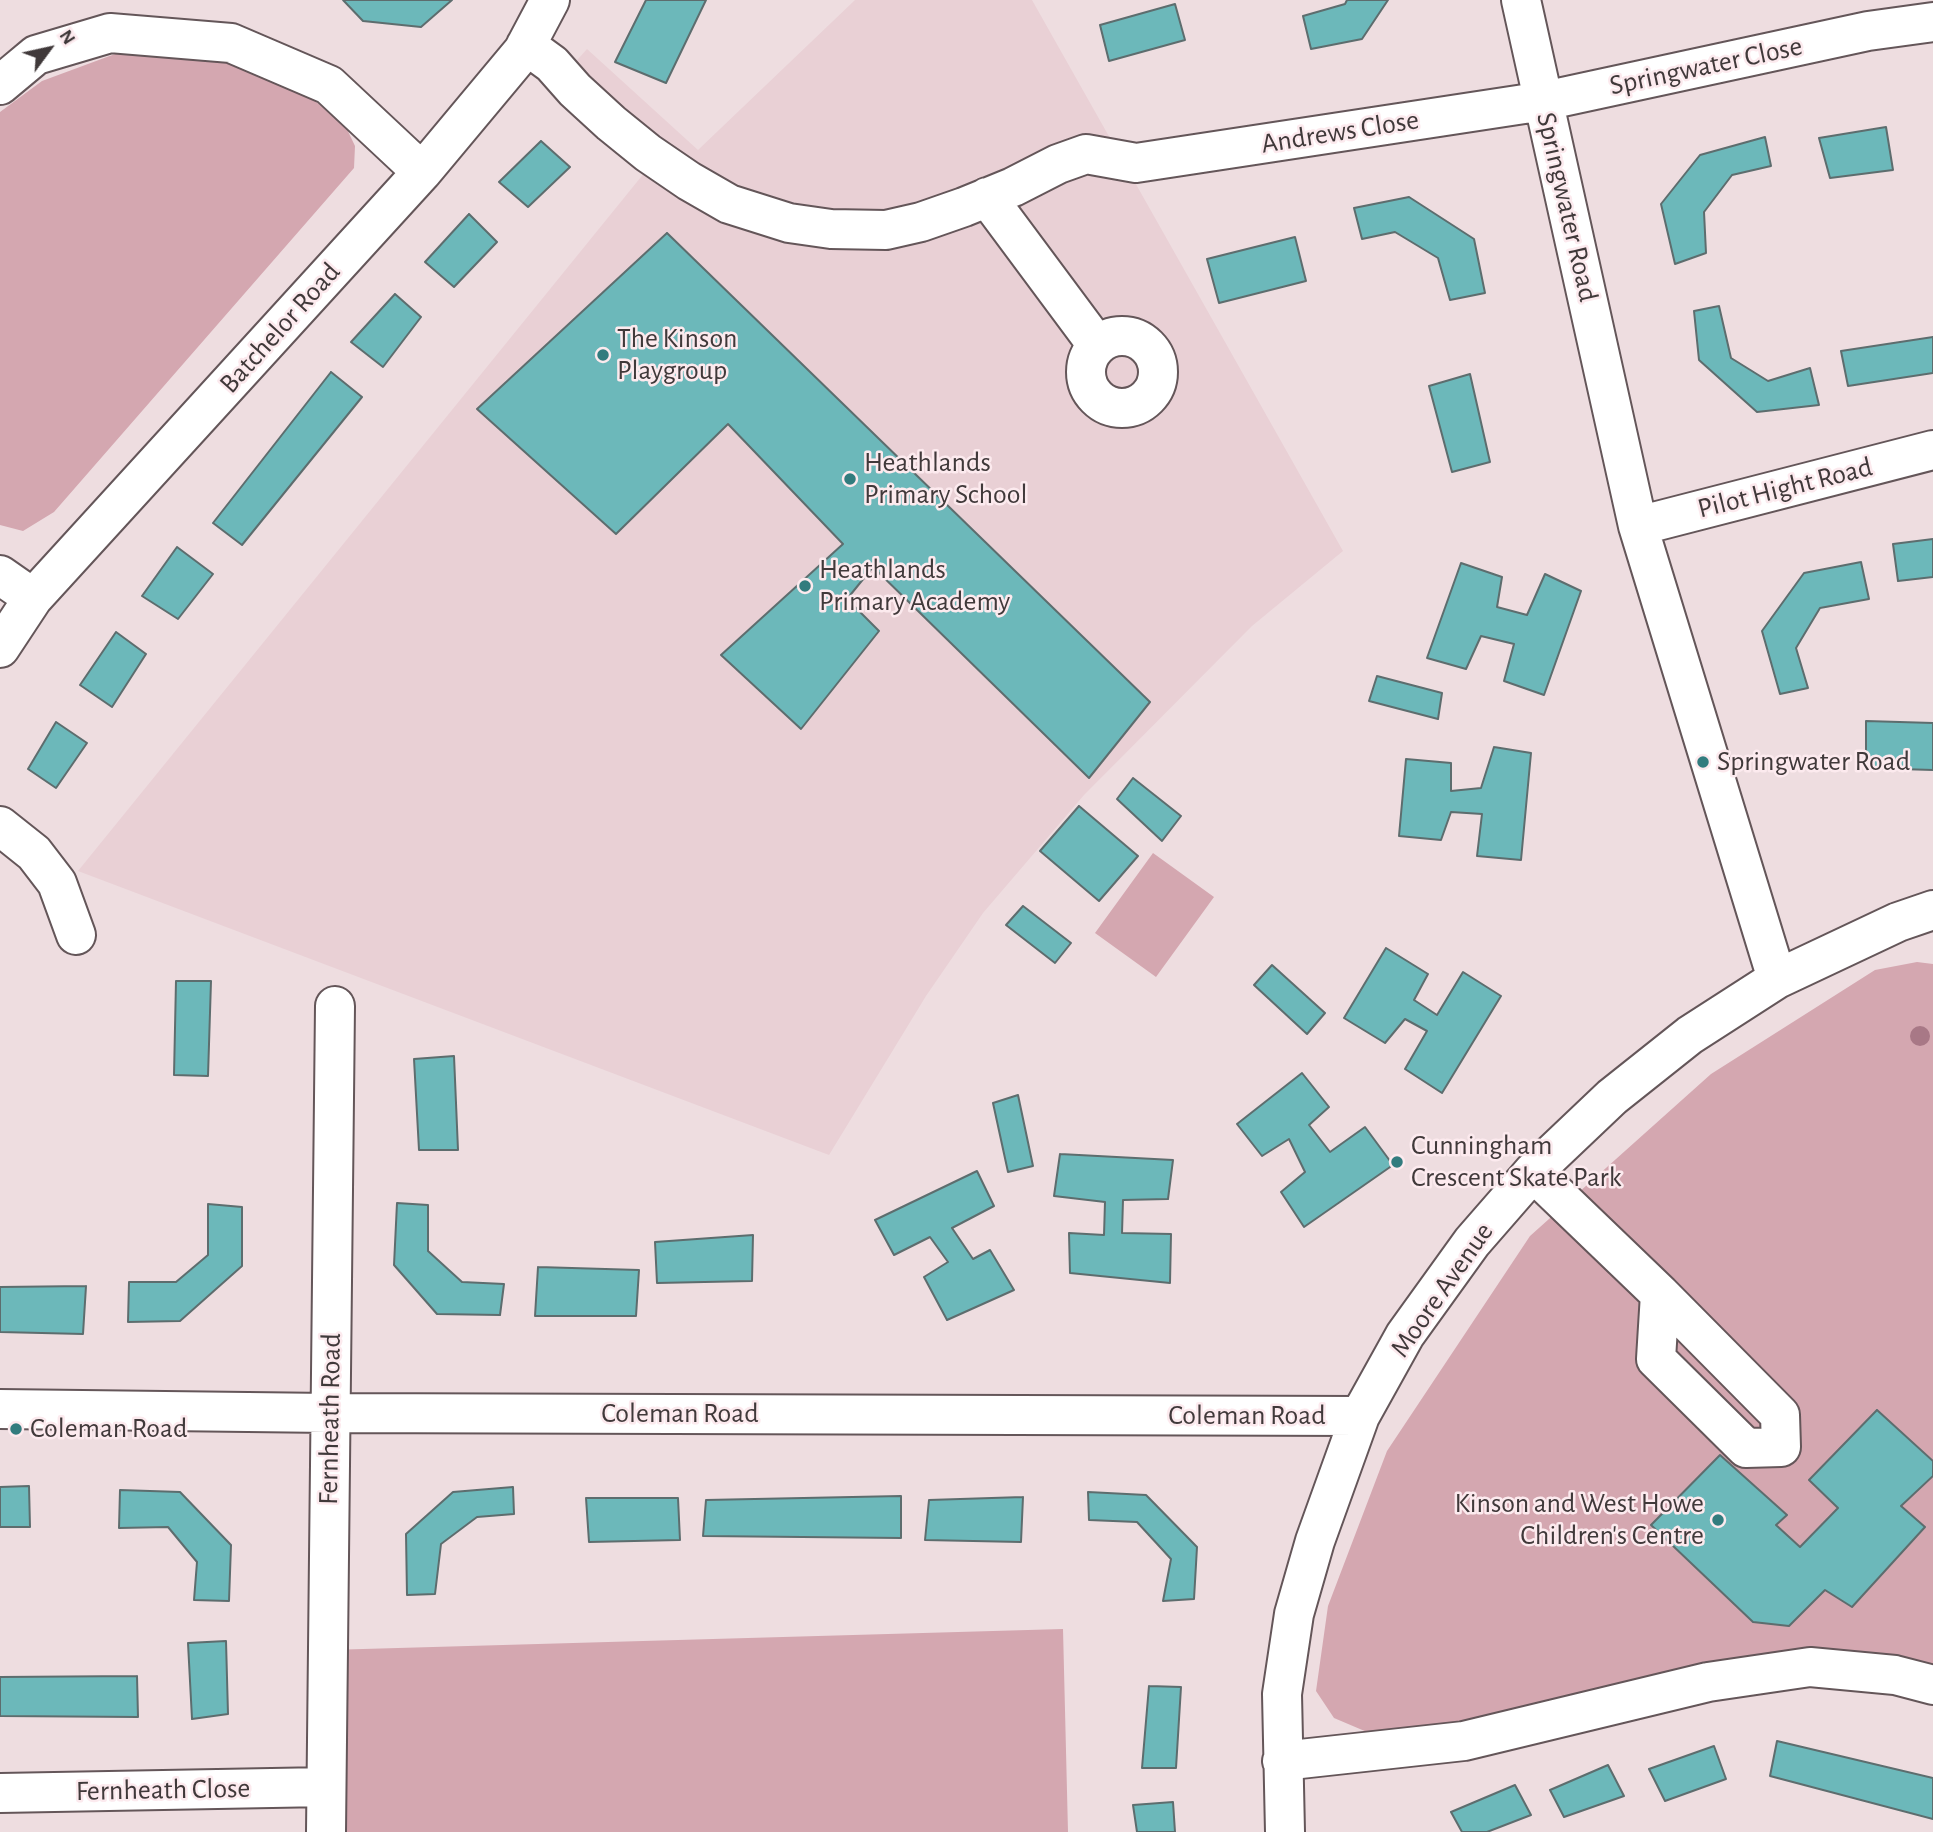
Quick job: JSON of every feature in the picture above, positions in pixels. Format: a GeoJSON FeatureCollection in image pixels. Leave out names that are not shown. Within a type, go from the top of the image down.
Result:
{"type":"FeatureCollection","features":[{"type":"Feature","properties":{"kind":"street","name":"Batchelor Road"},"geometry":{"type":"LineString","coordinates":[[0,648],[33,598],[422,172],[526,45],[550,0]]}},
{"type":"Feature","properties":{"kind":"street","name":"Springwater Road"},"geometry":{"type":"LineString","coordinates":[[1521,0],[1638,526],[1777,979]]}},
{"type":"Feature","properties":{"kind":"street","name":"Springwater Close"},"geometry":{"type":"LineString","coordinates":[[1544,101],[1868,31],[1933,22]]}},
{"type":"Feature","properties":{"kind":"street"},"geometry":{"type":"LineString","coordinates":[[0,85],[36,55],[110,33],[231,43],[328,85],[422,172]]}},
{"type":"Feature","properties":{"kind":"street","name":"Andrews Close"},"geometry":{"type":"LineString","coordinates":[[526,45],[552,64],[575,90],[648,153],[689,181],[729,204],[789,223],[831,229],[886,230],[921,222],[1013,187],[1058,164],[1086,154],[1136,163],[1544,101]]}},
{"type":"Feature","properties":{"kind":"street"},"geometry":{"type":"LineString","coordinates":[[987,197],[1097,345]]}},
{"type":"Feature","properties":{"kind":"street","name":"Pilot Hight Road"},"geometry":{"type":"LineString","coordinates":[[1638,526],[1933,450]]}},
{"type":"Feature","properties":{"kind":"street"},"geometry":{"type":"LineString","coordinates":[[0,575],[33,598]]}},
{"type":"Feature","properties":{"kind":"street"},"geometry":{"type":"LineString","coordinates":[[0,826],[34,853],[57,883],[76,935]]}},
{"type":"Feature","properties":{"kind":"street","name":"Moore Avenue"},"geometry":{"type":"LineString","coordinates":[[1285,1832],[1282,1694],[1294,1614],[1315,1541],[1360,1416],[1405,1335],[1472,1242],[1532,1172],[1612,1097],[1690,1035],[1777,979],[1898,922],[1933,910]]}},
{"type":"Feature","properties":{"kind":"street","name":"Fernheath Road"},"geometry":{"type":"LineString","coordinates":[[326,1832],[335,1006]]}},
{"type":"Feature","properties":{"kind":"street"},"geometry":{"type":"LineString","coordinates":[[1532,1172],[1660,1294]]}},
{"type":"Feature","properties":{"kind":"street","name":"Coleman Road"},"geometry":{"type":"LineString","coordinates":[[0,1409],[330,1413],[1360,1416]]}},
{"type":"Feature","properties":{"kind":"street"},"geometry":{"type":"LineString","coordinates":[[1282,1761],[1464,1741],[1708,1682],[1810,1667],[1895,1675],[1933,1685]]}},
{"type":"Feature","properties":{"kind":"street","name":"Fernheath Close"},"geometry":{"type":"LineString","coordinates":[[0,1793],[327,1787]]}},
{"type":"Feature","properties":{"kind":"shaded area","name":"Heathlands Primary Academy"},"geometry":{"type":"Polygon","coordinates":[[[855,0],[1032,0],[1343,551],[1252,626],[1084,795],[983,913],[926,996],[829,1155],[78,871],[645,172],[553,87],[587,49],[698,150],[855,0]]]}},
{"type":"Feature","properties":{"kind":"shaded area"},"geometry":{"type":"Polygon","coordinates":[[[115,54],[231,58],[310,97],[345,125],[355,146],[354,168],[54,512],[23,531],[0,525],[0,112],[42,81],[115,54]]]}},
{"type":"Feature","properties":{"kind":"shaded area"},"geometry":{"type":"Polygon","coordinates":[[[1153,853],[1214,897],[1156,977],[1095,933],[1153,853]]]}},
{"type":"Feature","properties":{"kind":"shaded area"},"geometry":{"type":"Polygon","coordinates":[[[1917,962],[1933,964],[1933,1685],[1895,1675],[1442,1731],[1367,1732],[1334,1718],[1316,1691],[1328,1606],[1387,1451],[1530,1236],[1711,1074],[1875,970],[1917,962]]]}},
{"type":"Feature","properties":{"kind":"shaded area"},"geometry":{"type":"Polygon","coordinates":[[[1063,1629],[1068,1832],[326,1832],[328,1650],[1063,1629]]]}},
{"type":"Feature","properties":{"kind":"building"},"geometry":{"type":"Polygon","coordinates":[[[343,0],[452,0],[421,27],[363,21],[343,0]]]}},
{"type":"Feature","properties":{"kind":"building"},"geometry":{"type":"Polygon","coordinates":[[[646,0],[706,0],[666,83],[615,62],[646,0]]]}},
{"type":"Feature","properties":{"kind":"building"},"geometry":{"type":"Polygon","coordinates":[[[1347,0],[1388,0],[1362,39],[1311,49],[1303,16],[1345,4],[1347,0]]]}},
{"type":"Feature","properties":{"kind":"building"},"geometry":{"type":"Polygon","coordinates":[[[1175,4],[1185,40],[1109,61],[1100,25],[1175,4]]]}},
{"type":"Feature","properties":{"kind":"building"},"geometry":{"type":"Polygon","coordinates":[[[1886,127],[1893,170],[1830,178],[1819,138],[1886,127]]]}},
{"type":"Feature","properties":{"kind":"building"},"geometry":{"type":"Polygon","coordinates":[[[1765,137],[1771,166],[1732,175],[1704,212],[1706,253],[1675,264],[1661,204],[1700,155],[1765,137]]]}},
{"type":"Feature","properties":{"kind":"building"},"geometry":{"type":"Polygon","coordinates":[[[541,141],[570,167],[528,207],[499,182],[541,141]]]}},
{"type":"Feature","properties":{"kind":"building"},"geometry":{"type":"Polygon","coordinates":[[[1409,197],[1474,239],[1485,293],[1450,300],[1438,258],[1395,232],[1362,239],[1354,208],[1409,197]]]}},
{"type":"Feature","properties":{"kind":"building"},"geometry":{"type":"Polygon","coordinates":[[[469,214],[497,242],[454,287],[425,262],[469,214]]]}},
{"type":"Feature","properties":{"kind":"building","name":"Heathlands Primary School"},"geometry":{"type":"Polygon","coordinates":[[[667,233],[1150,702],[1089,778],[873,567],[847,599],[879,631],[801,729],[721,655],[843,544],[728,424],[616,534],[477,409],[667,233]]]}},
{"type":"Feature","properties":{"kind":"building"},"geometry":{"type":"Polygon","coordinates":[[[1295,237],[1306,281],[1219,303],[1207,259],[1295,237]]]}},
{"type":"Feature","properties":{"kind":"building"},"geometry":{"type":"Polygon","coordinates":[[[395,294],[421,317],[383,367],[351,342],[395,294]]]}},
{"type":"Feature","properties":{"kind":"building"},"geometry":{"type":"Polygon","coordinates":[[[1719,306],[1731,358],[1768,381],[1810,368],[1819,405],[1757,412],[1699,360],[1694,311],[1719,306]]]}},
{"type":"Feature","properties":{"kind":"building"},"geometry":{"type":"Polygon","coordinates":[[[1933,337],[1933,373],[1848,386],[1841,351],[1933,337]]]}},
{"type":"Feature","properties":{"kind":"building"},"geometry":{"type":"Polygon","coordinates":[[[331,372],[362,397],[242,545],[213,523],[331,372]]]}},
{"type":"Feature","properties":{"kind":"building"},"geometry":{"type":"Polygon","coordinates":[[[1470,374],[1490,462],[1452,472],[1429,386],[1470,374]]]}},
{"type":"Feature","properties":{"kind":"building"},"geometry":{"type":"Polygon","coordinates":[[[1933,539],[1933,577],[1898,581],[1893,544],[1933,539]]]}},
{"type":"Feature","properties":{"kind":"building"},"geometry":{"type":"Polygon","coordinates":[[[177,547],[213,574],[178,619],[142,596],[177,547]]]}},
{"type":"Feature","properties":{"kind":"building"},"geometry":{"type":"Polygon","coordinates":[[[1861,562],[1869,599],[1820,608],[1796,648],[1808,688],[1780,694],[1762,631],[1804,573],[1861,562]]]}},
{"type":"Feature","properties":{"kind":"building"},"geometry":{"type":"Polygon","coordinates":[[[1461,563],[1502,577],[1497,607],[1527,615],[1545,574],[1581,591],[1544,695],[1504,681],[1514,644],[1481,636],[1466,669],[1427,658],[1461,563]]]}},
{"type":"Feature","properties":{"kind":"building"},"geometry":{"type":"Polygon","coordinates":[[[116,632],[146,654],[112,707],[80,685],[116,632]]]}},
{"type":"Feature","properties":{"kind":"building"},"geometry":{"type":"Polygon","coordinates":[[[1377,676],[1442,693],[1438,719],[1369,701],[1377,676]]]}},
{"type":"Feature","properties":{"kind":"building"},"geometry":{"type":"Polygon","coordinates":[[[1866,721],[1933,723],[1933,770],[1866,768],[1866,721]]]}},
{"type":"Feature","properties":{"kind":"building"},"geometry":{"type":"Polygon","coordinates":[[[56,722],[87,743],[56,788],[28,769],[56,722]]]}},
{"type":"Feature","properties":{"kind":"building"},"geometry":{"type":"Polygon","coordinates":[[[1494,747],[1531,753],[1521,860],[1477,856],[1482,814],[1451,812],[1441,840],[1399,836],[1406,759],[1451,763],[1451,791],[1481,788],[1494,747]]]}},
{"type":"Feature","properties":{"kind":"building"},"geometry":{"type":"Polygon","coordinates":[[[1133,778],[1181,816],[1162,841],[1117,799],[1133,778]]]}},
{"type":"Feature","properties":{"kind":"building"},"geometry":{"type":"Polygon","coordinates":[[[1079,806],[1138,856],[1099,901],[1040,851],[1079,806]]]}},
{"type":"Feature","properties":{"kind":"building"},"geometry":{"type":"Polygon","coordinates":[[[1023,906],[1071,943],[1055,963],[1006,925],[1023,906]]]}},
{"type":"Feature","properties":{"kind":"building"},"geometry":{"type":"Polygon","coordinates":[[[1386,948],[1428,974],[1414,1000],[1437,1015],[1463,972],[1501,996],[1442,1093],[1405,1069],[1427,1031],[1405,1019],[1385,1043],[1344,1018],[1386,948]]]}},
{"type":"Feature","properties":{"kind":"building"},"geometry":{"type":"Polygon","coordinates":[[[1272,965],[1325,1013],[1307,1034],[1254,985],[1272,965]]]}},
{"type":"Feature","properties":{"kind":"building"},"geometry":{"type":"Polygon","coordinates":[[[176,981],[211,981],[208,1076],[174,1075],[176,981]]]}},
{"type":"Feature","properties":{"kind":"building"},"geometry":{"type":"Polygon","coordinates":[[[454,1056],[458,1150],[419,1150],[414,1059],[454,1056]]]}},
{"type":"Feature","properties":{"kind":"building"},"geometry":{"type":"Polygon","coordinates":[[[1302,1073],[1329,1107],[1309,1125],[1330,1152],[1365,1127],[1393,1165],[1304,1227],[1281,1192],[1305,1172],[1289,1139],[1262,1156],[1237,1124],[1302,1073]]]}},
{"type":"Feature","properties":{"kind":"building"},"geometry":{"type":"Polygon","coordinates":[[[1018,1095],[1033,1166],[1008,1172],[993,1103],[1018,1095]]]}},
{"type":"Feature","properties":{"kind":"building"},"geometry":{"type":"Polygon","coordinates":[[[1060,1154],[1173,1160],[1168,1199],[1123,1200],[1122,1233],[1171,1234],[1170,1283],[1070,1273],[1069,1233],[1104,1235],[1105,1202],[1054,1196],[1060,1154]]]}},
{"type":"Feature","properties":{"kind":"building"},"geometry":{"type":"Polygon","coordinates":[[[977,1171],[994,1206],[952,1228],[973,1259],[990,1250],[1014,1290],[947,1320],[924,1277],[948,1262],[930,1237],[894,1255],[875,1220],[977,1171]]]}},
{"type":"Feature","properties":{"kind":"building"},"geometry":{"type":"Polygon","coordinates":[[[397,1203],[428,1205],[428,1251],[462,1282],[504,1284],[500,1315],[437,1314],[394,1265],[397,1203]]]}},
{"type":"Feature","properties":{"kind":"building"},"geometry":{"type":"Polygon","coordinates":[[[208,1204],[242,1207],[242,1266],[180,1321],[128,1322],[129,1282],[176,1282],[208,1255],[208,1204]]]}},
{"type":"Feature","properties":{"kind":"building"},"geometry":{"type":"Polygon","coordinates":[[[753,1235],[752,1281],[657,1283],[655,1242],[753,1235]]]}},
{"type":"Feature","properties":{"kind":"building"},"geometry":{"type":"Polygon","coordinates":[[[538,1267],[639,1270],[636,1316],[535,1316],[538,1267]]]}},
{"type":"Feature","properties":{"kind":"building"},"geometry":{"type":"Polygon","coordinates":[[[86,1286],[83,1334],[0,1332],[0,1287],[86,1286]]]}},
{"type":"Feature","properties":{"kind":"building","name":"Kinson and West Howe Children's Centre"},"geometry":{"type":"Polygon","coordinates":[[[1877,1410],[1933,1461],[1933,1476],[1901,1506],[1925,1527],[1852,1607],[1825,1590],[1789,1626],[1753,1622],[1651,1525],[1720,1455],[1787,1515],[1776,1525],[1800,1547],[1838,1508],[1809,1480],[1877,1410]]]}},
{"type":"Feature","properties":{"kind":"building"},"geometry":{"type":"Polygon","coordinates":[[[29,1486],[30,1527],[0,1527],[0,1487],[29,1486]]]}},
{"type":"Feature","properties":{"kind":"building"},"geometry":{"type":"Polygon","coordinates":[[[513,1487],[514,1514],[477,1517],[441,1544],[435,1594],[407,1595],[406,1534],[453,1492],[513,1487]]]}},
{"type":"Feature","properties":{"kind":"building"},"geometry":{"type":"Polygon","coordinates":[[[120,1490],[180,1492],[231,1545],[229,1601],[194,1600],[197,1562],[168,1527],[119,1528],[120,1490]]]}},
{"type":"Feature","properties":{"kind":"building"},"geometry":{"type":"Polygon","coordinates":[[[1088,1492],[1146,1495],[1197,1547],[1194,1599],[1163,1601],[1171,1559],[1137,1522],[1089,1520],[1088,1492]]]}},
{"type":"Feature","properties":{"kind":"building"},"geometry":{"type":"Polygon","coordinates":[[[901,1496],[901,1538],[703,1536],[706,1500],[901,1496]]]}},
{"type":"Feature","properties":{"kind":"building"},"geometry":{"type":"Polygon","coordinates":[[[1023,1497],[1021,1542],[925,1540],[929,1500],[1023,1497]]]}},
{"type":"Feature","properties":{"kind":"building"},"geometry":{"type":"Polygon","coordinates":[[[586,1498],[678,1498],[680,1540],[589,1542],[586,1498]]]}},
{"type":"Feature","properties":{"kind":"building"},"geometry":{"type":"Polygon","coordinates":[[[226,1641],[228,1714],[192,1719],[188,1643],[226,1641]]]}},
{"type":"Feature","properties":{"kind":"building"},"geometry":{"type":"Polygon","coordinates":[[[137,1676],[138,1717],[0,1716],[0,1677],[137,1676]]]}},
{"type":"Feature","properties":{"kind":"building"},"geometry":{"type":"Polygon","coordinates":[[[1149,1686],[1181,1687],[1176,1768],[1142,1768],[1149,1686]]]}},
{"type":"Feature","properties":{"kind":"building"},"geometry":{"type":"Polygon","coordinates":[[[1777,1741],[1933,1778],[1933,1819],[1770,1776],[1777,1741]]]}},
{"type":"Feature","properties":{"kind":"building"},"geometry":{"type":"Polygon","coordinates":[[[1714,1746],[1726,1779],[1665,1801],[1649,1769],[1714,1746]]]}},
{"type":"Feature","properties":{"kind":"building"},"geometry":{"type":"Polygon","coordinates":[[[1608,1765],[1624,1796],[1564,1817],[1550,1790],[1608,1765]]]}},
{"type":"Feature","properties":{"kind":"building"},"geometry":{"type":"Polygon","coordinates":[[[1515,1785],[1531,1815],[1487,1832],[1462,1832],[1451,1812],[1515,1785]]]}},
{"type":"Feature","properties":{"kind":"building"},"geometry":{"type":"Polygon","coordinates":[[[1173,1802],[1175,1832],[1137,1832],[1133,1805],[1173,1802]]]}},
{"type":"Feature","properties":{"kind":"place","name":"The Kinson Playgroup"},"geometry":{"type":"Point","coordinates":[603,355]}},
{"type":"Feature","properties":{"kind":"place","name":"Heathlands Primary School"},"geometry":{"type":"Point","coordinates":[850,479]}},
{"type":"Feature","properties":{"kind":"place","name":"Heathlands Primary Academy"},"geometry":{"type":"Point","coordinates":[805,586]}},
{"type":"Feature","properties":{"kind":"place","name":"Springwater Road"},"geometry":{"type":"Point","coordinates":[1703,762]}},
{"type":"Feature","properties":{"kind":"place","name":"Cunningham Crescent Skate Park"},"geometry":{"type":"Point","coordinates":[1397,1162]}},
{"type":"Feature","properties":{"kind":"place","name":"Coleman Road"},"geometry":{"type":"Point","coordinates":[16,1429]}},
{"type":"Feature","properties":{"kind":"place","name":"Kinson and West Howe Children's Centre"},"geometry":{"type":"Point","coordinates":[1718,1520]}}]}
